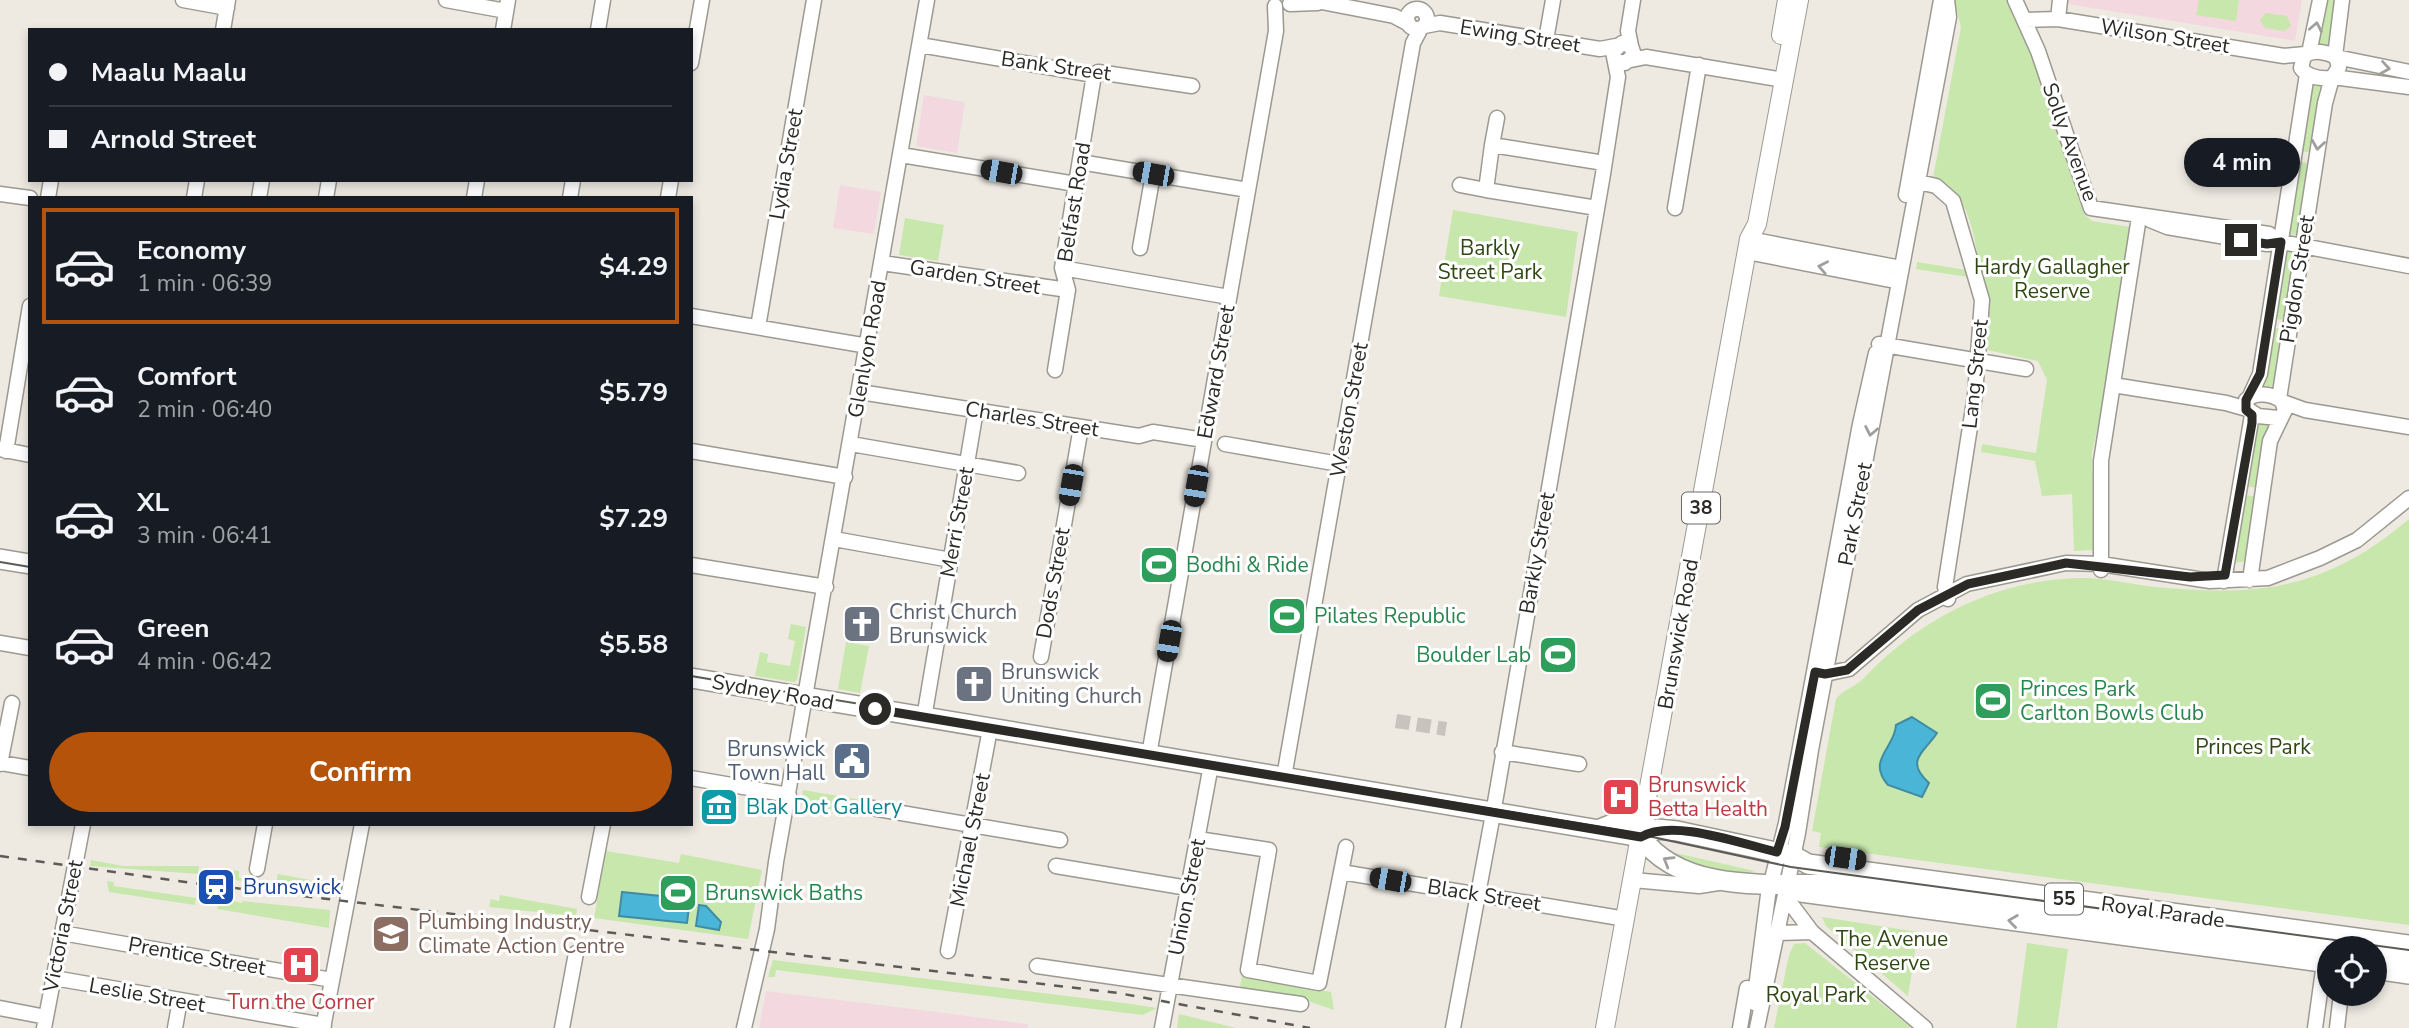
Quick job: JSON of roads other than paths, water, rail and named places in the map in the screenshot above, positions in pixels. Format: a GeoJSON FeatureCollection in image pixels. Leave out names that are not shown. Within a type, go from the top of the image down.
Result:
{"type":"FeatureCollection","features":[{"type":"Feature","properties":{"kind":"highway"},"geometry":{"type":"LineString","coordinates":[[0,559],[28,564]]}},
{"type":"Feature","properties":{"kind":"highway","name":"Sydney Road"},"geometry":{"type":"LineString","coordinates":[[693,678],[1641,837]]}},
{"type":"Feature","properties":{"kind":"highway"},"geometry":{"type":"LineString","coordinates":[[1599,830],[1620,821],[1645,817]]}},
{"type":"Feature","properties":{"kind":"highway","name":"Royal Parade"},"geometry":{"type":"LineString","coordinates":[[2317,957],[2178,936],[2047,904],[1923,888],[1808,864],[1785,854],[1682,831],[1657,829],[1641,837],[1651,850],[1685,871],[1808,894],[1923,888],[2047,904],[2152,904],[2357,931],[2409,932]]}},
{"type":"Feature","properties":{"kind":"highway","name":"Royal Parade"},"geometry":{"type":"LineString","coordinates":[[2357,931],[2409,945]]}},
{"type":"Feature","properties":{"kind":"highway"},"geometry":{"type":"LineString","coordinates":[[2387,956],[2409,959]]}},
{"type":"Feature","properties":{"kind":"highway"},"geometry":{"type":"LineString","coordinates":[[2387,971],[2409,974]]}},
{"type":"Feature","properties":{"kind":"main road","name":"Brunswick Road"},"geometry":{"type":"LineString","coordinates":[[1779,79],[1787,0]]}},
{"type":"Feature","properties":{"kind":"main road","name":"Brunswick Road"},"geometry":{"type":"LineString","coordinates":[[1605,1028],[1748,245],[1748,222],[1799,0]]}},
{"type":"Feature","properties":{"kind":"street"},"geometry":{"type":"LineString","coordinates":[[183,0],[227,4],[223,28]]}},
{"type":"Feature","properties":{"kind":"street"},"geometry":{"type":"LineString","coordinates":[[446,0],[507,6],[503,28]]}},
{"type":"Feature","properties":{"kind":"street"},"geometry":{"type":"LineString","coordinates":[[598,28],[603,0]]}},
{"type":"Feature","properties":{"kind":"street"},"geometry":{"type":"LineString","coordinates":[[693,52],[702,0]]}},
{"type":"Feature","properties":{"kind":"street","name":"Lydia Street"},"geometry":{"type":"LineString","coordinates":[[758,327],[814,0]]}},
{"type":"Feature","properties":{"kind":"street","name":"Glenlyon Road"},"geometry":{"type":"LineString","coordinates":[[744,1028],[758,940],[776,863],[807,698],[927,0]]}},
{"type":"Feature","properties":{"kind":"street"},"geometry":{"type":"LineString","coordinates":[[1546,40],[1553,0]]}},
{"type":"Feature","properties":{"kind":"street","name":"Barkly Street"},"geometry":{"type":"LineString","coordinates":[[1453,1028],[1633,0]]}},
{"type":"Feature","properties":{"kind":"street","name":"Park Street"},"geometry":{"type":"LineString","coordinates":[[1914,180],[1941,0]]}},
{"type":"Feature","properties":{"kind":"street","name":"Park Street"},"geometry":{"type":"LineString","coordinates":[[1757,1028],[1777,933],[1785,854],[1895,271],[1949,17],[1947,0]]}},
{"type":"Feature","properties":{"kind":"street"},"geometry":{"type":"LineString","coordinates":[[2015,0],[2027,25]]}},
{"type":"Feature","properties":{"kind":"street"},"geometry":{"type":"LineString","coordinates":[[2058,19],[2060,0]]}},
{"type":"Feature","properties":{"kind":"street","name":"Pigdon Street"},"geometry":{"type":"LineString","coordinates":[[2224,578],[2241,491],[2249,405],[2260,374],[2306,62],[2320,0]]}},
{"type":"Feature","properties":{"kind":"street"},"geometry":{"type":"LineString","coordinates":[[2335,57],[2342,0]]}},
{"type":"Feature","properties":{"kind":"street","name":"Ewing Street"},"geometry":{"type":"LineString","coordinates":[[1279,3],[1315,2],[1394,16],[1418,16],[1440,23],[1626,51],[1779,79]]}},
{"type":"Feature","properties":{"kind":"street","name":"Edward Street"},"geometry":{"type":"LineString","coordinates":[[1149,755],[1279,3]]}},
{"type":"Feature","properties":{"kind":"street","name":"Weston Street"},"geometry":{"type":"LineString","coordinates":[[1284,777],[1418,16]]}},
{"type":"Feature","properties":{"kind":"street","name":"Wilson Street"},"geometry":{"type":"LineString","coordinates":[[2027,25],[2058,19],[2284,56],[2306,62]]}},
{"type":"Feature","properties":{"kind":"street","name":"Wilson Street"},"geometry":{"type":"LineString","coordinates":[[2027,25],[2072,28],[2285,62],[2306,62]]}},
{"type":"Feature","properties":{"kind":"street","name":"Solly Avenue"},"geometry":{"type":"LineString","coordinates":[[2027,25],[2088,204],[2095,210],[2143,218]]}},
{"type":"Feature","properties":{"kind":"street","name":"Bank Street"},"geometry":{"type":"LineString","coordinates":[[920,46],[1094,75],[1098,72],[1192,86]]}},
{"type":"Feature","properties":{"kind":"street"},"geometry":{"type":"LineString","coordinates":[[2306,62],[2335,57],[2409,72]]}},
{"type":"Feature","properties":{"kind":"street","name":"Pigdon Street"},"geometry":{"type":"LineString","coordinates":[[2250,577],[2270,441],[2281,408],[2302,245],[2333,77],[2339,69],[2335,57]]}},
{"type":"Feature","properties":{"kind":"street"},"geometry":{"type":"LineString","coordinates":[[2306,62],[2333,77],[2409,87]]}},
{"type":"Feature","properties":{"kind":"street"},"geometry":{"type":"LineString","coordinates":[[1675,208],[1699,65]]}},
{"type":"Feature","properties":{"kind":"street","name":"Belfast Road"},"geometry":{"type":"LineString","coordinates":[[1055,370],[1068,290],[1062,268],[1094,75]]}},
{"type":"Feature","properties":{"kind":"street"},"geometry":{"type":"LineString","coordinates":[[1486,190],[1496,118]]}},
{"type":"Feature","properties":{"kind":"street"},"geometry":{"type":"LineString","coordinates":[[1492,145],[1605,163]]}},
{"type":"Feature","properties":{"kind":"street"},"geometry":{"type":"LineString","coordinates":[[901,155],[1076,184]]}},
{"type":"Feature","properties":{"kind":"street"},"geometry":{"type":"LineString","coordinates":[[1080,162],[1248,190]]}},
{"type":"Feature","properties":{"kind":"street"},"geometry":{"type":"LineString","coordinates":[[1140,248],[1153,174]]}},
{"type":"Feature","properties":{"kind":"street","name":"Lang Street"},"geometry":{"type":"LineString","coordinates":[[1914,180],[1943,190],[1959,212],[1982,300],[1978,361],[1947,597]]}},
{"type":"Feature","properties":{"kind":"street"},"geometry":{"type":"LineString","coordinates":[[1460,185],[1597,208]]}},
{"type":"Feature","properties":{"kind":"street"},"geometry":{"type":"LineString","coordinates":[[0,194],[28,198]]}},
{"type":"Feature","properties":{"kind":"street"},"geometry":{"type":"LineString","coordinates":[[2109,568],[2101,461],[2117,382],[2143,218],[2178,229],[2267,244],[2281,242],[2302,245],[2312,250],[2409,266]]}},
{"type":"Feature","properties":{"kind":"street"},"geometry":{"type":"LineString","coordinates":[[2302,245],[2314,242],[2409,257]]}},
{"type":"Feature","properties":{"kind":"street"},"geometry":{"type":"LineString","coordinates":[[1748,245],[1895,271]]}},
{"type":"Feature","properties":{"kind":"street","name":"Garden Street"},"geometry":{"type":"LineString","coordinates":[[882,263],[1068,290]]}},
{"type":"Feature","properties":{"kind":"street"},"geometry":{"type":"LineString","coordinates":[[1062,268],[1229,297]]}},
{"type":"Feature","properties":{"kind":"street"},"geometry":{"type":"LineString","coordinates":[[693,316],[867,346]]}},
{"type":"Feature","properties":{"kind":"street"},"geometry":{"type":"LineString","coordinates":[[28,317],[3,450],[28,455]]}},
{"type":"Feature","properties":{"kind":"street"},"geometry":{"type":"LineString","coordinates":[[1882,344],[2026,369]]}},
{"type":"Feature","properties":{"kind":"street"},"geometry":{"type":"LineString","coordinates":[[2117,382],[2249,405],[2305,410],[2409,426]]}},
{"type":"Feature","properties":{"kind":"street","name":"Charles Street"},"geometry":{"type":"LineString","coordinates":[[860,392],[1139,436],[1153,432],[1204,440]]}},
{"type":"Feature","properties":{"kind":"street"},"geometry":{"type":"LineString","coordinates":[[2249,405],[2281,408],[2409,433]]}},
{"type":"Feature","properties":{"kind":"street","name":"Merri Street"},"geometry":{"type":"LineString","coordinates":[[925,718],[976,410]]}},
{"type":"Feature","properties":{"kind":"street","name":"Dods Street"},"geometry":{"type":"LineString","coordinates":[[1041,657],[1081,427]]}},
{"type":"Feature","properties":{"kind":"street"},"geometry":{"type":"LineString","coordinates":[[851,444],[1018,473]]}},
{"type":"Feature","properties":{"kind":"street"},"geometry":{"type":"LineString","coordinates":[[1224,444],[1339,464]]}},
{"type":"Feature","properties":{"kind":"street"},"geometry":{"type":"LineString","coordinates":[[693,451],[845,477]]}},
{"type":"Feature","properties":{"kind":"street"},"geometry":{"type":"LineString","coordinates":[[2241,491],[2262,494]]}},
{"type":"Feature","properties":{"kind":"street"},"geometry":{"type":"LineString","coordinates":[[1820,673],[1834,680],[1848,679],[1891,633],[1947,597],[1992,579],[2058,567],[2066,563],[2190,577],[2250,577],[2295,567],[2357,540],[2409,498]]}},
{"type":"Feature","properties":{"kind":"street"},"geometry":{"type":"LineString","coordinates":[[834,539],[951,560]]}},
{"type":"Feature","properties":{"kind":"street"},"geometry":{"type":"LineString","coordinates":[[693,565],[826,587]]}},
{"type":"Feature","properties":{"kind":"street"},"geometry":{"type":"LineString","coordinates":[[0,643],[26,648]]}},
{"type":"Feature","properties":{"kind":"street"},"geometry":{"type":"LineString","coordinates":[[12,703],[0,763],[28,768]]}},
{"type":"Feature","properties":{"kind":"street","name":"Michael Street"},"geometry":{"type":"LineString","coordinates":[[948,951],[990,729]]}},
{"type":"Feature","properties":{"kind":"street"},"geometry":{"type":"LineString","coordinates":[[1502,752],[1579,764]]}},
{"type":"Feature","properties":{"kind":"street","name":"Union Street"},"geometry":{"type":"LineString","coordinates":[[1162,1028],[1211,765]]}},
{"type":"Feature","properties":{"kind":"street"},"geometry":{"type":"LineString","coordinates":[[693,778],[789,794]]}},
{"type":"Feature","properties":{"kind":"street"},"geometry":{"type":"LineString","coordinates":[[866,807],[1060,840]]}},
{"type":"Feature","properties":{"kind":"street","name":"Victoria Street"},"geometry":{"type":"LineString","coordinates":[[45,1022],[83,826]]}},
{"type":"Feature","properties":{"kind":"street"},"geometry":{"type":"LineString","coordinates":[[257,869],[265,826]]}},
{"type":"Feature","properties":{"kind":"street"},"geometry":{"type":"LineString","coordinates":[[324,1026],[362,826]]}},
{"type":"Feature","properties":{"kind":"street"},"geometry":{"type":"LineString","coordinates":[[589,897],[603,826]]}},
{"type":"Feature","properties":{"kind":"street"},"geometry":{"type":"LineString","coordinates":[[1198,839],[1269,850],[1248,970],[1319,983],[1346,847]]}},
{"type":"Feature","properties":{"kind":"street"},"geometry":{"type":"LineString","coordinates":[[1056,866],[1188,888]]}},
{"type":"Feature","properties":{"kind":"street","name":"Black Street"},"geometry":{"type":"LineString","coordinates":[[1341,872],[1626,919]]}},
{"type":"Feature","properties":{"kind":"street","name":"Royal Parade"},"geometry":{"type":"LineString","coordinates":[[1633,880],[1699,886],[1729,881]]}},
{"type":"Feature","properties":{"kind":"street"},"geometry":{"type":"LineString","coordinates":[[1781,888],[1812,932],[1925,1028]]}},
{"type":"Feature","properties":{"kind":"street","name":"Park Street"},"geometry":{"type":"LineString","coordinates":[[1749,1028],[1759,958],[1781,888]]}},
{"type":"Feature","properties":{"kind":"street"},"geometry":{"type":"LineString","coordinates":[[1777,933],[1812,932]]}},
{"type":"Feature","properties":{"kind":"street","name":"Prentice Street"},"geometry":{"type":"LineString","coordinates":[[62,933],[332,980]]}},
{"type":"Feature","properties":{"kind":"street"},"geometry":{"type":"LineString","coordinates":[[562,1028],[576,953]]}},
{"type":"Feature","properties":{"kind":"street","name":"Park Street"},"geometry":{"type":"LineString","coordinates":[[1740,1028],[1753,957],[1759,958]]}},
{"type":"Feature","properties":{"kind":"street"},"geometry":{"type":"LineString","coordinates":[[1037,966],[1301,1004]]}},
{"type":"Feature","properties":{"kind":"street","name":"Leslie Street"},"geometry":{"type":"LineString","coordinates":[[54,978],[324,1026]]}},
{"type":"Feature","properties":{"kind":"street"},"geometry":{"type":"LineString","coordinates":[[175,1028],[180,1000]]}},
{"type":"Feature","properties":{"kind":"street"},"geometry":{"type":"LineString","coordinates":[[2315,1028],[2319,1006]]}},
{"type":"Feature","properties":{"kind":"street"},"geometry":{"type":"LineString","coordinates":[[2337,1028],[2340,1006]]}},
{"type":"Feature","properties":{"kind":"street"},"geometry":{"type":"LineString","coordinates":[[0,1008],[45,1022]]}},
{"type":"Feature","properties":{"kind":"water"},"geometry":{"type":"Polygon","coordinates":[[[1912,717],[1937,733],[1917,762],[1922,775],[1929,783],[1922,797],[1888,785],[1880,768],[1896,725],[1912,717]]]}},
{"type":"Feature","properties":{"kind":"water"},"geometry":{"type":"Polygon","coordinates":[[[622,892],[690,899],[687,923],[619,916],[622,892]]]}},
{"type":"Feature","properties":{"kind":"water"},"geometry":{"type":"Polygon","coordinates":[[[699,905],[706,906],[721,922],[719,930],[696,926],[699,905]]]}},
{"type":"Feature","properties":{"kind":"tunnel"},"geometry":{"type":"LineString","coordinates":[[1396,721],[1446,729]]}},
{"type":"Feature","properties":{"kind":"tram line"},"geometry":{"type":"LineString","coordinates":[[0,562],[28,567]]}},
{"type":"Feature","properties":{"kind":"tram line"},"geometry":{"type":"LineString","coordinates":[[693,676],[1625,831],[1791,867],[2409,950]]}},
{"type":"Feature","properties":{"kind":"railway"},"geometry":{"type":"LineString","coordinates":[[0,856],[193,883],[1118,993],[1310,1028]]}},
{"type":"Feature","properties":{"kind":"place","name":"Bodhi & Ride"},"geometry":{"type":"Point","coordinates":[1159,565]}},
{"type":"Feature","properties":{"kind":"place","name":"Pilates Republic"},"geometry":{"type":"Point","coordinates":[1287,616]}},
{"type":"Feature","properties":{"kind":"place","name":"Christ Church Brunswick"},"geometry":{"type":"Point","coordinates":[862,624]}},
{"type":"Feature","properties":{"kind":"place","name":"Boulder Lab"},"geometry":{"type":"Point","coordinates":[1558,655]}},
{"type":"Feature","properties":{"kind":"place","name":"Brunswick Uniting Church"},"geometry":{"type":"Point","coordinates":[974,684]}},
{"type":"Feature","properties":{"kind":"place","name":"Princes Park Carlton Bowls Club"},"geometry":{"type":"Point","coordinates":[1993,701]}},
{"type":"Feature","properties":{"kind":"place","name":"Brunswick Town Hall"},"geometry":{"type":"Point","coordinates":[852,761]}},
{"type":"Feature","properties":{"kind":"place","name":"Brunswick Betta Health"},"geometry":{"type":"Point","coordinates":[1621,797]}},
{"type":"Feature","properties":{"kind":"place","name":"Blak Dot Gallery"},"geometry":{"type":"Point","coordinates":[719,807]}},
{"type":"Feature","properties":{"kind":"place","name":"Brunswick"},"geometry":{"type":"Point","coordinates":[216,887]}},
{"type":"Feature","properties":{"kind":"place","name":"Brunswick Baths"},"geometry":{"type":"Point","coordinates":[678,893]}},
{"type":"Feature","properties":{"kind":"place","name":"Plumbing Industry Climate Action Centre"},"geometry":{"type":"Point","coordinates":[391,934]}},
{"type":"Feature","properties":{"kind":"place","name":"Turn the Corner"},"geometry":{"type":"Point","coordinates":[301,965]}},
{"type":"Feature","properties":{"kind":"park label","name":"Barkly Street Park"},"geometry":{"type":"Point","coordinates":[1490,260]}},
{"type":"Feature","properties":{"kind":"park label","name":"Hardy Gallagher Reserve"},"geometry":{"type":"Point","coordinates":[2052,279]}},
{"type":"Feature","properties":{"kind":"park label","name":"Princes Park"},"geometry":{"type":"Point","coordinates":[2253,747]}},
{"type":"Feature","properties":{"kind":"park label","name":"The Avenue Reserve"},"geometry":{"type":"Point","coordinates":[1892,951]}},
{"type":"Feature","properties":{"kind":"park label","name":"Royal Park"},"geometry":{"type":"Point","coordinates":[1816,995]}}]}
